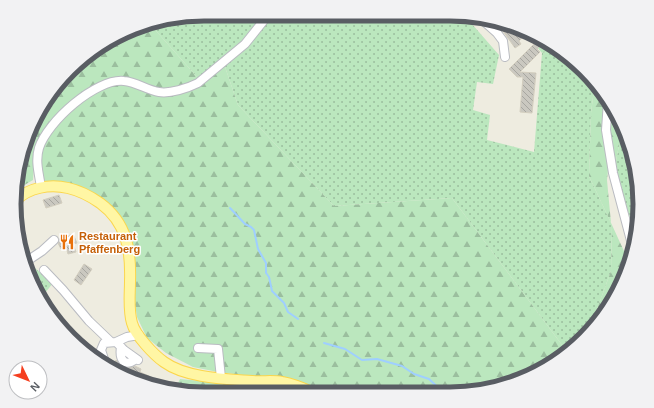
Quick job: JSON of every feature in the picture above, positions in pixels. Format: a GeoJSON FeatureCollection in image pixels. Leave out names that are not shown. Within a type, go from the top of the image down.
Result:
{"type":"FeatureCollection","features":[{"type":"Feature","properties":{"kind":"main road"},"geometry":{"type":"LineString","coordinates":[[21,197],[34,189],[41,187],[61,186],[79,191],[91,197],[114,215],[123,230],[128,246],[130,281],[129,301],[132,324],[155,355],[170,366],[198,375],[253,381],[281,382],[299,387]]}},
{"type":"Feature","properties":{"kind":"street"},"geometry":{"type":"LineString","coordinates":[[41,187],[37,161],[39,147],[60,116],[89,92],[108,83],[124,81],[160,92],[192,86],[198,83],[245,44],[263,21]]}},
{"type":"Feature","properties":{"kind":"street"},"geometry":{"type":"LineString","coordinates":[[489,26],[503,41],[505,57]]}},
{"type":"Feature","properties":{"kind":"street"},"geometry":{"type":"LineString","coordinates":[[607,112],[606,130],[613,173],[630,236]]}},
{"type":"Feature","properties":{"kind":"street"},"geometry":{"type":"LineString","coordinates":[[30,260],[54,240]]}},
{"type":"Feature","properties":{"kind":"street"},"geometry":{"type":"LineString","coordinates":[[44,270],[89,321],[137,360]]}},
{"type":"Feature","properties":{"kind":"street"},"geometry":{"type":"LineString","coordinates":[[104,357],[102,350],[104,343],[116,343],[127,337],[139,335]]}},
{"type":"Feature","properties":{"kind":"street"},"geometry":{"type":"LineString","coordinates":[[198,348],[218,349],[215,358],[221,378]]}},
{"type":"Feature","properties":{"kind":"green space"},"geometry":{"type":"Polygon","coordinates":[[[192,21],[260,21],[243,41],[198,78],[154,28],[192,21]]]}},
{"type":"Feature","properties":{"kind":"green space"},"geometry":{"type":"Polygon","coordinates":[[[265,21],[462,21],[471,22],[499,55],[493,84],[477,82],[473,110],[490,115],[487,140],[534,152],[542,53],[550,51],[552,52],[571,66],[588,83],[594,91],[591,113],[589,176],[612,225],[611,271],[596,312],[588,325],[564,347],[452,198],[334,206],[238,105],[224,64],[265,21]]]}},
{"type":"Feature","properties":{"kind":"green space"},"geometry":{"type":"Polygon","coordinates":[[[154,28],[198,78],[191,83],[161,90],[124,78],[86,92],[35,149],[33,180],[22,187],[27,157],[40,123],[52,102],[66,83],[83,66],[102,52],[123,40],[154,28]]]}},
{"type":"Feature","properties":{"kind":"green space"},"geometry":{"type":"Polygon","coordinates":[[[531,40],[550,51],[542,53],[531,40]]]}},
{"type":"Feature","properties":{"kind":"green space"},"geometry":{"type":"Polygon","coordinates":[[[224,64],[238,105],[334,206],[452,198],[564,347],[542,362],[520,373],[497,381],[462,387],[308,387],[281,380],[218,372],[193,367],[166,353],[147,338],[137,317],[133,292],[134,252],[123,222],[109,205],[89,190],[68,183],[44,182],[39,163],[41,146],[51,131],[87,95],[124,82],[160,95],[183,91],[224,64]]]}},
{"type":"Feature","properties":{"kind":"green space"},"geometry":{"type":"Polygon","coordinates":[[[594,91],[607,110],[609,161],[607,180],[611,223],[589,176],[591,113],[594,91]]]}},
{"type":"Feature","properties":{"kind":"green space"},"geometry":{"type":"Polygon","coordinates":[[[609,114],[620,138],[614,171],[607,130],[609,114]]]}},
{"type":"Feature","properties":{"kind":"green space"},"geometry":{"type":"Polygon","coordinates":[[[620,138],[627,157],[633,192],[633,216],[630,232],[614,171],[620,138]]]}},
{"type":"Feature","properties":{"kind":"green space"},"geometry":{"type":"Polygon","coordinates":[[[612,225],[626,255],[614,285],[602,306],[589,324],[596,312],[611,271],[612,225]]]}},
{"type":"Feature","properties":{"kind":"green space"},"geometry":{"type":"Polygon","coordinates":[[[32,266],[53,283],[45,293],[32,266]]]}},
{"type":"Feature","properties":{"kind":"green space"},"geometry":{"type":"Polygon","coordinates":[[[180,379],[263,387],[192,387],[177,385],[180,379]]]}},
{"type":"Feature","properties":{"kind":"building"},"geometry":{"type":"Polygon","coordinates":[[[505,30],[520,35],[522,38],[519,41],[521,44],[515,48],[503,31],[505,30]]]}},
{"type":"Feature","properties":{"kind":"building"},"geometry":{"type":"Polygon","coordinates":[[[536,42],[541,45],[537,49],[540,52],[520,72],[536,73],[532,113],[520,112],[523,77],[517,77],[509,69],[536,42]]]}},
{"type":"Feature","properties":{"kind":"building"},"geometry":{"type":"Polygon","coordinates":[[[59,195],[62,203],[46,208],[43,200],[59,195]]]}},
{"type":"Feature","properties":{"kind":"building"},"geometry":{"type":"Polygon","coordinates":[[[73,234],[77,243],[73,244],[76,252],[68,254],[66,247],[61,249],[58,243],[59,239],[73,234]]]}},
{"type":"Feature","properties":{"kind":"building"},"geometry":{"type":"Polygon","coordinates":[[[84,264],[92,269],[81,285],[74,280],[84,264]]]}},
{"type":"Feature","properties":{"kind":"building"},"geometry":{"type":"Polygon","coordinates":[[[116,360],[123,367],[128,368],[135,366],[141,369],[140,372],[149,376],[148,378],[134,373],[115,363],[116,360]]]}},
{"type":"Feature","properties":{"kind":"waterway"},"geometry":{"type":"LineString","coordinates":[[230,208],[245,224],[254,230],[258,249],[266,263],[266,273],[269,277],[272,291],[284,303],[288,312],[298,319]]}},
{"type":"Feature","properties":{"kind":"waterway"},"geometry":{"type":"LineString","coordinates":[[324,343],[345,349],[362,360],[377,359],[402,366],[414,374],[429,379],[438,387]]}},
{"type":"Feature","properties":{"kind":"place","name":"Restaurant Pfaffenberg"},"geometry":{"type":"Point","coordinates":[67,242]}}]}
